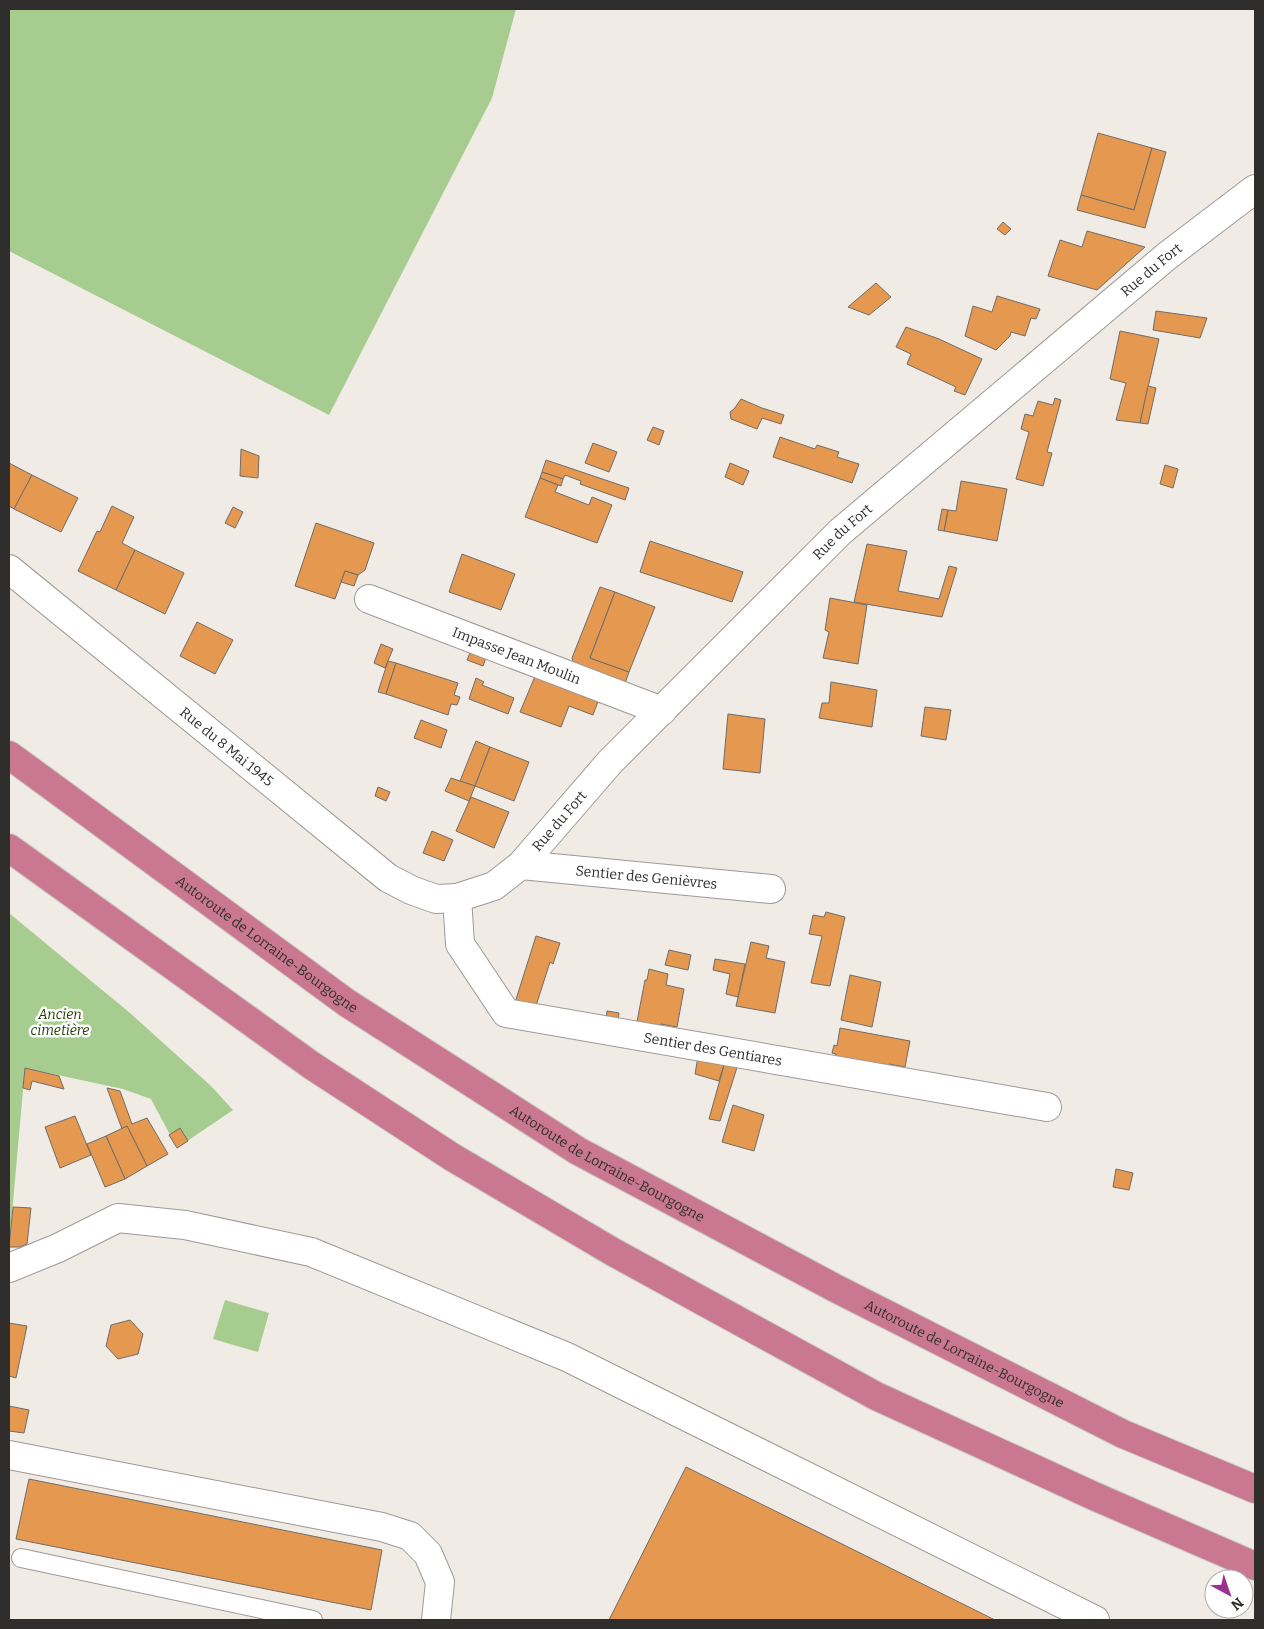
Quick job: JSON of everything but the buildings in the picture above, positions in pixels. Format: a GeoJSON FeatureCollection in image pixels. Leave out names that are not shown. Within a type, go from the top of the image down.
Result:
{"type":"FeatureCollection","features":[{"type":"Feature","properties":{"kind":"highway","name":"Autoroute de Lorraine-Bourgogne"},"geometry":{"type":"LineString","coordinates":[[9,755],[348,1003],[578,1151],[835,1288],[1123,1434],[1255,1489]]}},
{"type":"Feature","properties":{"kind":"highway"},"geometry":{"type":"LineString","coordinates":[[9,848],[311,1066],[452,1157],[613,1252],[876,1396],[1096,1497],[1255,1566]]}},
{"type":"Feature","properties":{"kind":"street","name":"Rue du Fort"},"geometry":{"type":"LineString","coordinates":[[457,898],[494,886],[521,865],[610,762],[840,532],[1167,256],[1255,189]]}},
{"type":"Feature","properties":{"kind":"street","name":"Rue du 8 Mai 1945"},"geometry":{"type":"LineString","coordinates":[[9,569],[388,878],[411,890],[436,899],[457,898]]}},
{"type":"Feature","properties":{"kind":"street","name":"Impasse Jean Moulin"},"geometry":{"type":"LineString","coordinates":[[369,598],[662,711]]}},
{"type":"Feature","properties":{"kind":"street","name":"Sentier des Genièvres"},"geometry":{"type":"LineString","coordinates":[[521,865],[771,890]]}},
{"type":"Feature","properties":{"kind":"street","name":"Sentier des Gentiares"},"geometry":{"type":"LineString","coordinates":[[457,898],[460,944],[506,1013],[1047,1107]]}},
{"type":"Feature","properties":{"kind":"street"},"geometry":{"type":"LineString","coordinates":[[9,1268],[58,1248],[118,1218],[185,1225],[311,1252],[567,1357],[1095,1620]]}},
{"type":"Feature","properties":{"kind":"street"},"geometry":{"type":"LineString","coordinates":[[9,1455],[382,1527],[410,1536],[428,1554],[440,1582],[436,1620]]}},
{"type":"Feature","properties":{"kind":"lane"},"geometry":{"type":"LineString","coordinates":[[21,1558],[309,1620]]}},
{"type":"Feature","properties":{"kind":"green space"},"geometry":{"type":"Polygon","coordinates":[[[9,9],[516,9],[492,98],[329,415],[9,251],[9,9]]]}},
{"type":"Feature","properties":{"kind":"green space","name":"Ancien cimetière"},"geometry":{"type":"Polygon","coordinates":[[[9,913],[130,1013],[211,1086],[233,1110],[177,1148],[151,1099],[123,1089],[25,1068],[9,1247],[9,913]]]}},
{"type":"Feature","properties":{"kind":"green space"},"geometry":{"type":"Polygon","coordinates":[[[225,1300],[269,1313],[258,1352],[213,1339],[225,1300]]]}}]}
